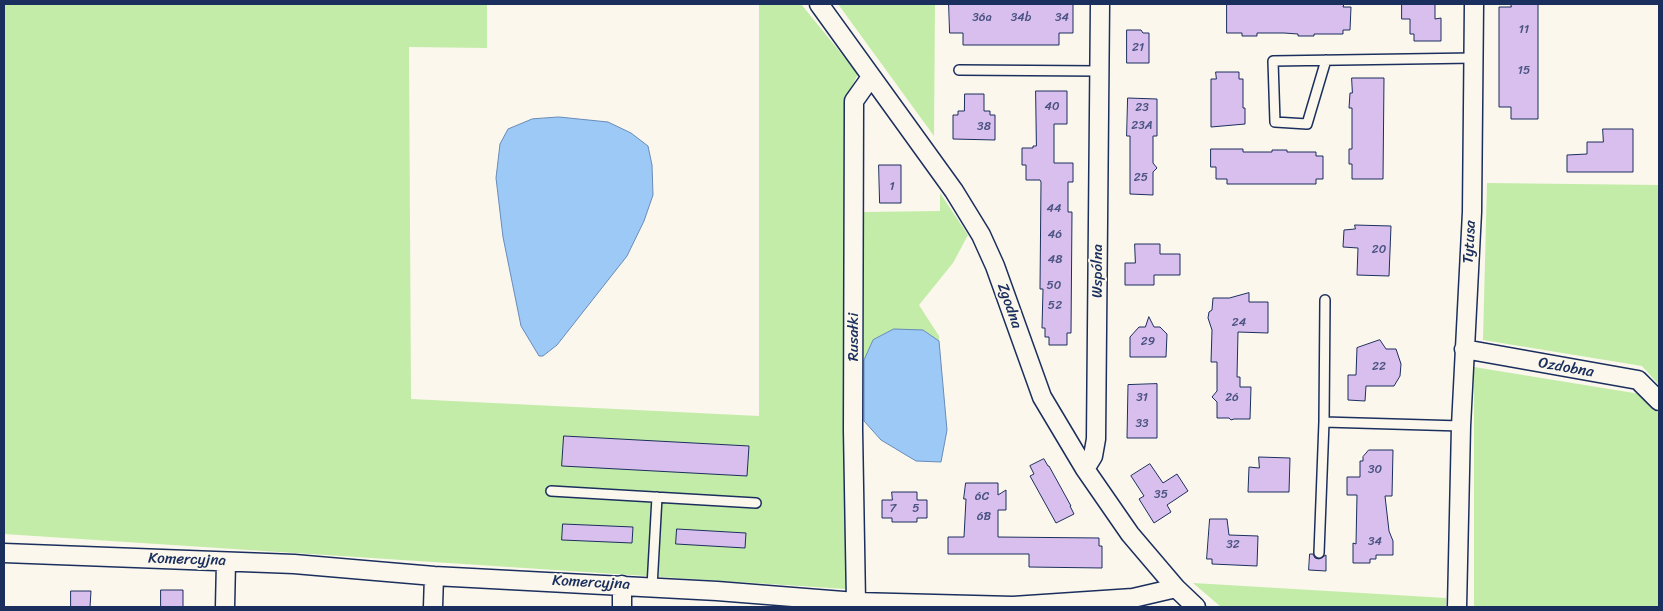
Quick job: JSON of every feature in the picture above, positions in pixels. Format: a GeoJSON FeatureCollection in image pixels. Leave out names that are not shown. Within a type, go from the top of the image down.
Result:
{"type":"FeatureCollection","features":[{"type":"Feature","properties":{"kind":"street","name":"Zgodna"},"geometry":{"type":"LineString","coordinates":[[819,4],[954,191],[981,235],[995,266],[1042,397],[1084,469],[1130,534],[1176,588],[1196,607]]}},
{"type":"Feature","properties":{"kind":"street","name":"Wspólna"},"geometry":{"type":"LineString","coordinates":[[1084,469],[1093,456],[1096,439],[1100,4]]}},
{"type":"Feature","properties":{"kind":"street","name":"Tytusa"},"geometry":{"type":"LineString","coordinates":[[1457,607],[1461,426],[1472,212],[1474,4]]}},
{"type":"Feature","properties":{"kind":"street","name":"Rusałki"},"geometry":{"type":"LineString","coordinates":[[856,602],[853,430],[854,101],[870,77]]}},
{"type":"Feature","properties":{"kind":"street","name":"Ozdobna"},"geometry":{"type":"LineString","coordinates":[[1464,349],[1638,380],[1659,401]]}},
{"type":"Feature","properties":{"kind":"street","name":"Komercyjna"},"geometry":{"type":"LineString","coordinates":[[4,552],[294,564],[434,576],[622,584],[856,602],[1013,606],[1132,598],[1176,588]]}},
{"type":"Feature","properties":{"kind":"street"},"geometry":{"type":"LineString","coordinates":[[225,607],[226,562]]}},
{"type":"Feature","properties":{"kind":"street"},"geometry":{"type":"LineString","coordinates":[[433,607],[434,576]]}},
{"type":"Feature","properties":{"kind":"street"},"geometry":{"type":"LineString","coordinates":[[622,584],[622,607]]}},
{"type":"Feature","properties":{"kind":"lane"},"geometry":{"type":"LineString","coordinates":[[1326,60],[1307,124],[1275,122],[1273,61],[1326,60],[1474,58]]}},
{"type":"Feature","properties":{"kind":"lane"},"geometry":{"type":"LineString","coordinates":[[959,70],[1099,71]]}},
{"type":"Feature","properties":{"kind":"lane"},"geometry":{"type":"LineString","coordinates":[[1318,553],[1324,422],[1325,300]]}},
{"type":"Feature","properties":{"kind":"lane"},"geometry":{"type":"LineString","coordinates":[[1324,422],[1461,426]]}},
{"type":"Feature","properties":{"kind":"lane"},"geometry":{"type":"LineString","coordinates":[[552,490],[756,503]]}},
{"type":"Feature","properties":{"kind":"lane"},"geometry":{"type":"LineString","coordinates":[[652,587],[657,497]]}},
{"type":"Feature","properties":{"kind":"green space"},"geometry":{"type":"Polygon","coordinates":[[[4,4],[487,4],[487,48],[409,47],[411,399],[759,416],[759,4],[801,4],[858,74],[847,96],[846,589],[4,534],[4,4]]]}},
{"type":"Feature","properties":{"kind":"green space"},"geometry":{"type":"Polygon","coordinates":[[[838,4],[935,4],[934,136],[838,4]]]}},
{"type":"Feature","properties":{"kind":"green space"},"geometry":{"type":"Polygon","coordinates":[[[1487,183],[1659,185],[1659,385],[1642,366],[1483,340],[1487,183]]]}},
{"type":"Feature","properties":{"kind":"green space"},"geometry":{"type":"Polygon","coordinates":[[[940,193],[968,235],[953,263],[919,305],[939,336],[939,341],[923,330],[874,340],[864,360],[864,212],[940,211],[940,193]]]}},
{"type":"Feature","properties":{"kind":"green space"},"geometry":{"type":"Polygon","coordinates":[[[1474,367],[1640,394],[1659,414],[1659,607],[1474,607],[1474,367]]]}},
{"type":"Feature","properties":{"kind":"green space"},"geometry":{"type":"Polygon","coordinates":[[[1193,583],[1446,598],[1446,607],[1221,607],[1193,583]]]}},
{"type":"Feature","properties":{"kind":"water"},"geometry":{"type":"Polygon","coordinates":[[[559,117],[608,122],[631,133],[648,146],[652,165],[653,195],[644,221],[627,256],[557,345],[543,356],[539,356],[521,326],[503,237],[496,178],[500,144],[508,129],[532,119],[559,117]]]}},
{"type":"Feature","properties":{"kind":"water"},"geometry":{"type":"Polygon","coordinates":[[[894,329],[923,330],[939,341],[947,430],[941,462],[916,461],[881,440],[864,421],[864,360],[873,340],[894,329]]]}},
{"type":"Feature","properties":{"kind":"building"},"geometry":{"type":"Polygon","coordinates":[[[949,4],[1073,4],[1073,33],[1059,33],[1059,45],[963,45],[963,33],[950,33],[949,4]]]}},
{"type":"Feature","properties":{"kind":"building"},"geometry":{"type":"Polygon","coordinates":[[[1227,4],[1344,4],[1343,7],[1351,7],[1350,30],[1343,30],[1343,34],[1314,34],[1314,36],[1257,33],[1257,36],[1242,36],[1242,33],[1227,33],[1227,4]]]}},
{"type":"Feature","properties":{"kind":"building"},"geometry":{"type":"Polygon","coordinates":[[[1402,4],[1435,4],[1435,19],[1441,18],[1441,41],[1414,41],[1414,34],[1410,34],[1410,19],[1402,19],[1402,4]]]}},
{"type":"Feature","properties":{"kind":"building"},"geometry":{"type":"Polygon","coordinates":[[[1511,4],[1538,4],[1538,119],[1511,119],[1511,107],[1499,107],[1499,7],[1511,7],[1511,4]]]}},
{"type":"Feature","properties":{"kind":"building"},"geometry":{"type":"Polygon","coordinates":[[[1127,30],[1141,30],[1143,33],[1149,33],[1149,63],[1127,63],[1127,30]]]}},
{"type":"Feature","properties":{"kind":"building"},"geometry":{"type":"Polygon","coordinates":[[[1216,72],[1239,72],[1239,79],[1243,79],[1245,124],[1211,127],[1211,79],[1216,79],[1216,72]]]}},
{"type":"Feature","properties":{"kind":"building"},"geometry":{"type":"Polygon","coordinates":[[[1352,78],[1384,78],[1383,179],[1352,179],[1349,149],[1352,149],[1352,108],[1349,108],[1352,78]]]}},
{"type":"Feature","properties":{"kind":"building"},"geometry":{"type":"Polygon","coordinates":[[[1036,91],[1067,91],[1067,124],[1054,124],[1054,163],[1073,163],[1073,182],[1068,182],[1068,212],[1072,212],[1071,333],[1067,333],[1067,345],[1049,345],[1049,337],[1045,337],[1045,328],[1042,328],[1043,289],[1040,289],[1041,182],[1040,180],[1026,180],[1026,165],[1022,165],[1022,148],[1033,148],[1033,146],[1036,146],[1036,91]]]}},
{"type":"Feature","properties":{"kind":"building"},"geometry":{"type":"Polygon","coordinates":[[[965,94],[984,94],[984,111],[990,111],[990,115],[995,115],[995,140],[953,139],[953,115],[958,115],[958,111],[964,111],[965,94]]]}},
{"type":"Feature","properties":{"kind":"building"},"geometry":{"type":"Polygon","coordinates":[[[1128,98],[1157,99],[1157,136],[1153,136],[1153,163],[1157,168],[1153,172],[1153,195],[1130,194],[1130,136],[1127,136],[1128,98]]]}},
{"type":"Feature","properties":{"kind":"building"},"geometry":{"type":"Polygon","coordinates":[[[1603,129],[1633,129],[1633,172],[1567,172],[1567,155],[1587,154],[1587,142],[1603,142],[1603,129]]]}},
{"type":"Feature","properties":{"kind":"building"},"geometry":{"type":"Polygon","coordinates":[[[1211,149],[1243,149],[1243,152],[1287,150],[1287,152],[1316,152],[1316,156],[1323,156],[1323,179],[1316,179],[1316,184],[1227,184],[1227,179],[1216,179],[1216,167],[1211,167],[1211,149]]]}},
{"type":"Feature","properties":{"kind":"building"},"geometry":{"type":"Polygon","coordinates":[[[879,165],[901,165],[901,203],[880,203],[879,165]]]}},
{"type":"Feature","properties":{"kind":"building"},"geometry":{"type":"Polygon","coordinates":[[[1355,225],[1391,226],[1389,276],[1357,275],[1358,248],[1343,247],[1344,230],[1355,229],[1355,225]]]}},
{"type":"Feature","properties":{"kind":"building"},"geometry":{"type":"Polygon","coordinates":[[[1135,244],[1160,244],[1160,254],[1180,254],[1180,275],[1154,275],[1154,285],[1125,285],[1125,263],[1135,263],[1135,244]]]}},
{"type":"Feature","properties":{"kind":"building"},"geometry":{"type":"Polygon","coordinates":[[[1249,293],[1249,302],[1268,302],[1268,333],[1238,332],[1237,377],[1240,377],[1240,387],[1251,387],[1250,419],[1231,420],[1229,418],[1217,418],[1217,402],[1212,397],[1217,391],[1217,362],[1211,362],[1212,330],[1208,318],[1209,312],[1212,310],[1213,298],[1229,298],[1249,293]]]}},
{"type":"Feature","properties":{"kind":"building"},"geometry":{"type":"Polygon","coordinates":[[[1149,317],[1154,327],[1160,327],[1167,334],[1166,357],[1130,357],[1130,337],[1139,327],[1145,327],[1149,317]]]}},
{"type":"Feature","properties":{"kind":"building"},"geometry":{"type":"Polygon","coordinates":[[[1380,340],[1386,349],[1396,349],[1401,364],[1400,376],[1394,386],[1366,386],[1365,401],[1348,400],[1348,375],[1356,375],[1357,348],[1380,340]]]}},
{"type":"Feature","properties":{"kind":"building"},"geometry":{"type":"Polygon","coordinates":[[[1157,384],[1157,438],[1127,438],[1128,385],[1157,384]]]}},
{"type":"Feature","properties":{"kind":"building"},"geometry":{"type":"Polygon","coordinates":[[[564,436],[749,446],[747,476],[562,466],[564,436]]]}},
{"type":"Feature","properties":{"kind":"building"},"geometry":{"type":"Polygon","coordinates":[[[1369,450],[1393,450],[1392,496],[1385,496],[1389,531],[1393,541],[1393,555],[1376,555],[1376,559],[1370,559],[1370,563],[1353,563],[1353,543],[1356,544],[1357,495],[1347,495],[1347,477],[1360,477],[1360,461],[1363,461],[1363,457],[1369,450]]]}},
{"type":"Feature","properties":{"kind":"building"},"geometry":{"type":"Polygon","coordinates":[[[1259,457],[1290,458],[1289,492],[1248,492],[1249,467],[1259,468],[1259,457]]]}},
{"type":"Feature","properties":{"kind":"building"},"geometry":{"type":"Polygon","coordinates":[[[1044,459],[1074,514],[1056,523],[1030,476],[1034,474],[1030,466],[1044,459]]]}},
{"type":"Feature","properties":{"kind":"building"},"geometry":{"type":"Polygon","coordinates":[[[1150,464],[1163,483],[1177,474],[1188,491],[1167,505],[1171,512],[1154,523],[1139,499],[1144,496],[1131,476],[1150,464]]]}},
{"type":"Feature","properties":{"kind":"building"},"geometry":{"type":"Polygon","coordinates":[[[966,483],[998,483],[998,495],[1006,490],[1006,510],[998,510],[998,537],[1099,538],[1099,546],[1102,546],[1102,568],[1029,567],[1029,554],[948,554],[948,537],[964,537],[966,483]]]}},
{"type":"Feature","properties":{"kind":"building"},"geometry":{"type":"Polygon","coordinates":[[[892,492],[917,492],[917,500],[927,500],[927,518],[917,518],[917,522],[892,522],[892,518],[882,518],[882,500],[892,500],[892,492]]]}},
{"type":"Feature","properties":{"kind":"building"},"geometry":{"type":"Polygon","coordinates":[[[1210,519],[1227,519],[1229,535],[1258,536],[1257,566],[1212,564],[1212,559],[1207,559],[1210,519]]]}},
{"type":"Feature","properties":{"kind":"building"},"geometry":{"type":"Polygon","coordinates":[[[563,524],[633,527],[632,543],[562,540],[563,524]]]}},
{"type":"Feature","properties":{"kind":"building"},"geometry":{"type":"Polygon","coordinates":[[[677,529],[746,533],[745,548],[676,544],[677,529]]]}},
{"type":"Feature","properties":{"kind":"building"},"geometry":{"type":"Polygon","coordinates":[[[1310,554],[1319,559],[1326,555],[1326,571],[1309,570],[1310,554]]]}},
{"type":"Feature","properties":{"kind":"building"},"geometry":{"type":"Polygon","coordinates":[[[161,590],[183,590],[183,607],[161,607],[161,590]]]}},
{"type":"Feature","properties":{"kind":"building"},"geometry":{"type":"Polygon","coordinates":[[[71,591],[91,591],[90,607],[71,607],[71,591]]]}}]}
